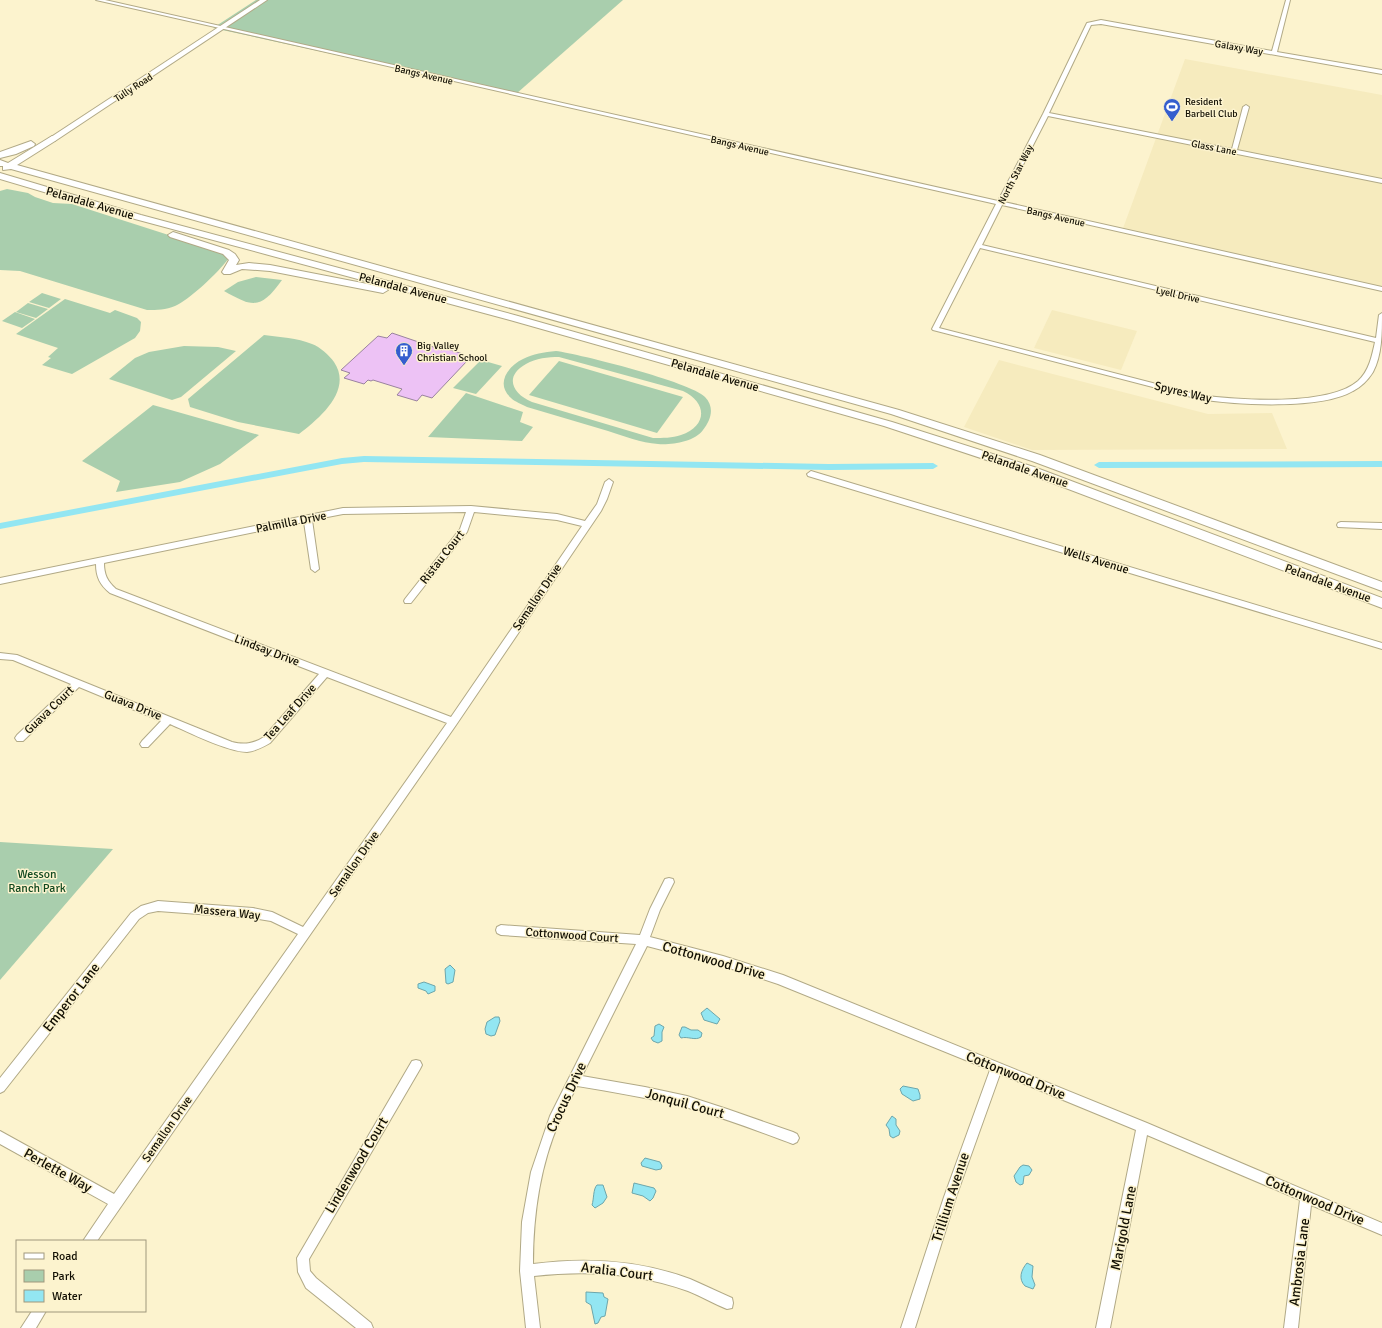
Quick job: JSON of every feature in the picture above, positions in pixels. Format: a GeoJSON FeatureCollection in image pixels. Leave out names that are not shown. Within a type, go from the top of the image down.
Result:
{"type":"FeatureCollection","features":[{"type":"Feature","properties":{"kind":"main road"},"geometry":{"type":"LineString","coordinates":[[0,155],[13,152],[39,141],[52,139]]}},
{"type":"Feature","properties":{"kind":"main road","name":"Tully Road"},"geometry":{"type":"LineString","coordinates":[[0,172],[5,164],[52,139]]}},
{"type":"Feature","properties":{"kind":"main road","name":"Pelandale Avenue"},"geometry":{"type":"LineString","coordinates":[[52,139],[51,145],[32,162],[36,167],[50,174],[54,178]]}},
{"type":"Feature","properties":{"kind":"main road","name":"Pelandale Avenue"},"geometry":{"type":"LineString","coordinates":[[5,164],[895,412],[1036,458],[1382,587]]}},
{"type":"Feature","properties":{"kind":"main road","name":"Pelandale Avenue"},"geometry":{"type":"LineString","coordinates":[[0,176],[90,203],[812,402],[1030,470],[1382,603]]}},
{"type":"Feature","properties":{"kind":"main road","name":"Pelandale Avenue"},"geometry":{"type":"LineString","coordinates":[[2,187],[35,187]]}},
{"type":"Feature","properties":{"kind":"main road"},"geometry":{"type":"LineString","coordinates":[[90,203],[123,218],[226,252],[232,256],[234,260],[227,272],[241,266],[249,266],[319,277],[362,287],[430,296]]}},
{"type":"Feature","properties":{"kind":"street","name":"Bangs Avenue"},"geometry":{"type":"LineString","coordinates":[[98,0],[1382,289]]}},
{"type":"Feature","properties":{"kind":"street","name":"Tully Road"},"geometry":{"type":"LineString","coordinates":[[52,139],[264,0]]}},
{"type":"Feature","properties":{"kind":"street"},"geometry":{"type":"LineString","coordinates":[[1274,53],[1288,0]]}},
{"type":"Feature","properties":{"kind":"street","name":"Galaxy Way"},"geometry":{"type":"LineString","coordinates":[[1096,22],[1382,72]]}},
{"type":"Feature","properties":{"kind":"street","name":"North Star Way"},"geometry":{"type":"LineString","coordinates":[[935,329],[1046,114],[1089,24],[1096,22]]}},
{"type":"Feature","properties":{"kind":"street"},"geometry":{"type":"LineString","coordinates":[[1234,151],[1246,107]]}},
{"type":"Feature","properties":{"kind":"street","name":"Glass Lane"},"geometry":{"type":"LineString","coordinates":[[1046,114],[1382,181]]}},
{"type":"Feature","properties":{"kind":"street","name":"Lyell Drive"},"geometry":{"type":"LineString","coordinates":[[978,246],[1380,341]]}},
{"type":"Feature","properties":{"kind":"street","name":"Spyres Way"},"geometry":{"type":"LineString","coordinates":[[935,329],[1189,394],[1230,401],[1304,400],[1327,397],[1346,391],[1358,384],[1370,371],[1380,341],[1382,314]]}},
{"type":"Feature","properties":{"kind":"street","name":"Wells Avenue"},"geometry":{"type":"LineString","coordinates":[[811,474],[1382,646]]}},
{"type":"Feature","properties":{"kind":"street","name":"Semallon Drive"},"geometry":{"type":"LineString","coordinates":[[90,1240],[453,722],[601,504],[609,482]]}},
{"type":"Feature","properties":{"kind":"street","name":"Palmilla Drive"},"geometry":{"type":"LineString","coordinates":[[0,581],[343,511],[471,509],[557,517],[587,524]]}},
{"type":"Feature","properties":{"kind":"street","name":"Ristau Court"},"geometry":{"type":"LineString","coordinates":[[408,601],[464,530],[471,509]]}},
{"type":"Feature","properties":{"kind":"street"},"geometry":{"type":"LineString","coordinates":[[308,518],[315,569]]}},
{"type":"Feature","properties":{"kind":"street"},"geometry":{"type":"LineString","coordinates":[[1341,525],[1382,526]]}},
{"type":"Feature","properties":{"kind":"street","name":"Lindsay Drive"},"geometry":{"type":"LineString","coordinates":[[100,561],[100,574],[102,581],[113,591],[453,722]]}},
{"type":"Feature","properties":{"kind":"street","name":"Guava Drive"},"geometry":{"type":"LineString","coordinates":[[0,656],[14,657],[240,749],[253,748]]}},
{"type":"Feature","properties":{"kind":"street","name":"Tea Leaf Drive"},"geometry":{"type":"LineString","coordinates":[[253,748],[267,740],[325,673]]}},
{"type":"Feature","properties":{"kind":"street","name":"Guava Court"},"geometry":{"type":"LineString","coordinates":[[20,738],[78,683]]}},
{"type":"Feature","properties":{"kind":"street"},"geometry":{"type":"LineString","coordinates":[[146,744],[169,719]]}},
{"type":"Feature","properties":{"kind":"street","name":"Crocus Drive"},"geometry":{"type":"LineString","coordinates":[[533,1328],[526,1271],[526,1236],[535,1178],[544,1145],[554,1120],[644,940],[655,909],[669,882]]}},
{"type":"Feature","properties":{"kind":"street","name":"Massera Way"},"geometry":{"type":"LineString","coordinates":[[145,909],[158,906],[252,913],[272,917],[305,933]]}},
{"type":"Feature","properties":{"kind":"street","name":"Emperor Lane"},"geometry":{"type":"LineString","coordinates":[[0,1088],[136,916],[145,909]]}},
{"type":"Feature","properties":{"kind":"street","name":"Cottonwood Court"},"geometry":{"type":"LineString","coordinates":[[501,930],[644,940]]}},
{"type":"Feature","properties":{"kind":"street","name":"Cottonwood Drive"},"geometry":{"type":"LineString","coordinates":[[644,940],[723,961],[779,979],[1143,1127],[1382,1229]]}},
{"type":"Feature","properties":{"kind":"street","name":"Lindenwood Court"},"geometry":{"type":"LineString","coordinates":[[366,1328],[311,1283],[305,1276],[302,1268],[304,1253],[416,1065]]}},
{"type":"Feature","properties":{"kind":"street","name":"Trillium Avenue"},"geometry":{"type":"LineString","coordinates":[[908,1328],[938,1229],[996,1067]]}},
{"type":"Feature","properties":{"kind":"street","name":"Jonquil Court"},"geometry":{"type":"LineString","coordinates":[[574,1080],[637,1090],[687,1102],[739,1118],[793,1138]]}},
{"type":"Feature","properties":{"kind":"street","name":"Marigold Lane"},"geometry":{"type":"LineString","coordinates":[[1103,1328],[1143,1127]]}},
{"type":"Feature","properties":{"kind":"street","name":"Perlette Way"},"geometry":{"type":"LineString","coordinates":[[0,1137],[116,1202]]}},
{"type":"Feature","properties":{"kind":"street","name":"Ambrosia Lane"},"geometry":{"type":"LineString","coordinates":[[1291,1328],[1306,1197]]}},
{"type":"Feature","properties":{"kind":"street","name":"Aralia Court"},"geometry":{"type":"LineString","coordinates":[[526,1271],[565,1266],[600,1266],[633,1270],[660,1276],[691,1286],[727,1303]]}},
{"type":"Feature","properties":{"kind":"street"},"geometry":{"type":"LineString","coordinates":[[28,1328],[39,1312]]}},
{"type":"Feature","properties":{"kind":"shaded area"},"geometry":{"type":"Polygon","coordinates":[[[1185,59],[1382,95],[1382,289],[1122,231],[1185,59]]]}},
{"type":"Feature","properties":{"kind":"shaded area"},"geometry":{"type":"Polygon","coordinates":[[[1052,310],[1137,331],[1121,370],[1034,348],[1052,310]]]}},
{"type":"Feature","properties":{"kind":"shaded area"},"geometry":{"type":"Polygon","coordinates":[[[999,360],[1208,414],[1272,413],[1287,449],[1032,450],[964,427],[999,360]]]}},
{"type":"Feature","properties":{"kind":"green space"},"geometry":{"type":"Polygon","coordinates":[[[256,0],[623,0],[516,94],[213,28],[256,0]]]}},
{"type":"Feature","properties":{"kind":"green space"},"geometry":{"type":"Polygon","coordinates":[[[7,189],[28,193],[53,203],[72,204],[221,252],[228,259],[211,278],[188,298],[172,307],[158,310],[147,310],[20,271],[0,270],[0,191],[7,189]]]}},
{"type":"Feature","properties":{"kind":"green space"},"geometry":{"type":"Polygon","coordinates":[[[256,277],[282,280],[268,296],[262,301],[256,303],[243,301],[224,291],[238,282],[256,277]]]}},
{"type":"Feature","properties":{"kind":"green space"},"geometry":{"type":"Polygon","coordinates":[[[42,293],[61,299],[49,308],[29,302],[42,293]]]}},
{"type":"Feature","properties":{"kind":"green space"},"geometry":{"type":"Polygon","coordinates":[[[65,299],[110,313],[115,310],[137,318],[141,322],[140,331],[135,338],[72,374],[42,365],[51,358],[48,357],[58,348],[16,334],[65,299]]]}},
{"type":"Feature","properties":{"kind":"green space"},"geometry":{"type":"Polygon","coordinates":[[[28,303],[48,309],[36,318],[16,312],[28,303]]]}},
{"type":"Feature","properties":{"kind":"green space"},"geometry":{"type":"Polygon","coordinates":[[[15,312],[35,319],[22,328],[2,321],[15,312]]]}},
{"type":"Feature","properties":{"kind":"green space"},"geometry":{"type":"Polygon","coordinates":[[[264,335],[294,339],[315,345],[332,359],[339,372],[340,383],[332,402],[316,420],[299,434],[238,422],[190,407],[188,399],[264,335]]]}},
{"type":"Feature","properties":{"kind":"green space"},"geometry":{"type":"Polygon","coordinates":[[[184,346],[218,347],[236,351],[181,397],[172,400],[109,379],[135,358],[149,352],[184,346]]]}},
{"type":"Feature","properties":{"kind":"green space"},"geometry":{"type":"Polygon","coordinates":[[[556,351],[610,363],[658,377],[696,391],[708,401],[711,409],[710,418],[699,434],[688,440],[670,444],[652,443],[633,439],[527,407],[517,402],[506,393],[504,387],[505,376],[513,366],[527,357],[556,351]],[[559,357],[534,360],[519,369],[513,379],[513,384],[516,390],[525,399],[532,402],[653,438],[681,435],[690,431],[700,420],[700,408],[697,402],[683,391],[559,357]]]}},
{"type":"Feature","properties":{"kind":"green space"},"geometry":{"type":"Polygon","coordinates":[[[481,360],[502,366],[476,394],[453,388],[481,360]]]}},
{"type":"Feature","properties":{"kind":"green space"},"geometry":{"type":"Polygon","coordinates":[[[559,361],[683,397],[657,433],[529,395],[559,361]]]}},
{"type":"Feature","properties":{"kind":"green space"},"geometry":{"type":"Polygon","coordinates":[[[466,393],[523,412],[520,422],[533,427],[522,441],[428,437],[466,393]]]}},
{"type":"Feature","properties":{"kind":"green space"},"geometry":{"type":"Polygon","coordinates":[[[153,405],[259,435],[220,464],[180,482],[116,492],[120,481],[82,461],[153,405]]]}},
{"type":"Feature","properties":{"kind":"green space","name":"Wesson Ranch Park"},"geometry":{"type":"Polygon","coordinates":[[[0,842],[113,849],[0,980],[0,842]]]}},
{"type":"Feature","properties":{"kind":"water"},"geometry":{"type":"Polygon","coordinates":[[[450,965],[455,970],[453,982],[448,984],[446,983],[445,969],[450,965]]]}},
{"type":"Feature","properties":{"kind":"water"},"geometry":{"type":"Polygon","coordinates":[[[424,982],[435,986],[435,991],[428,994],[426,991],[418,988],[418,984],[424,982]]]}},
{"type":"Feature","properties":{"kind":"water"},"geometry":{"type":"Polygon","coordinates":[[[707,1008],[720,1019],[717,1024],[704,1020],[701,1013],[707,1008]]]}},
{"type":"Feature","properties":{"kind":"water"},"geometry":{"type":"Polygon","coordinates":[[[495,1017],[499,1017],[500,1021],[495,1035],[491,1036],[486,1034],[485,1029],[487,1022],[495,1017]]]}},
{"type":"Feature","properties":{"kind":"water"},"geometry":{"type":"Polygon","coordinates":[[[659,1024],[664,1027],[662,1032],[662,1041],[658,1043],[653,1041],[651,1038],[654,1036],[655,1026],[659,1024]]]}},
{"type":"Feature","properties":{"kind":"water"},"geometry":{"type":"Polygon","coordinates":[[[682,1027],[691,1030],[698,1030],[702,1033],[701,1037],[696,1039],[681,1038],[679,1035],[682,1027]]]}},
{"type":"Feature","properties":{"kind":"water"},"geometry":{"type":"Polygon","coordinates":[[[903,1086],[918,1089],[920,1099],[913,1101],[902,1094],[900,1089],[903,1086]]]}},
{"type":"Feature","properties":{"kind":"water"},"geometry":{"type":"Polygon","coordinates":[[[892,1116],[896,1119],[896,1125],[900,1131],[899,1135],[893,1138],[890,1136],[889,1129],[886,1125],[892,1116]]]}},
{"type":"Feature","properties":{"kind":"water"},"geometry":{"type":"Polygon","coordinates":[[[645,1158],[660,1162],[662,1166],[661,1169],[656,1170],[642,1166],[641,1163],[645,1158]]]}},
{"type":"Feature","properties":{"kind":"water"},"geometry":{"type":"Polygon","coordinates":[[[1023,1165],[1029,1166],[1032,1170],[1029,1175],[1024,1176],[1023,1184],[1020,1185],[1016,1182],[1014,1176],[1023,1165]]]}},
{"type":"Feature","properties":{"kind":"water"},"geometry":{"type":"Polygon","coordinates":[[[634,1183],[654,1188],[656,1191],[653,1198],[650,1201],[643,1196],[632,1193],[634,1183]]]}},
{"type":"Feature","properties":{"kind":"water"},"geometry":{"type":"Polygon","coordinates":[[[597,1185],[603,1185],[607,1197],[603,1203],[595,1208],[592,1205],[597,1185]]]}},
{"type":"Feature","properties":{"kind":"water"},"geometry":{"type":"Polygon","coordinates":[[[1027,1263],[1033,1266],[1032,1277],[1035,1285],[1033,1289],[1025,1286],[1021,1277],[1023,1269],[1027,1263]]]}},
{"type":"Feature","properties":{"kind":"water"},"geometry":{"type":"Polygon","coordinates":[[[586,1292],[603,1293],[604,1297],[608,1299],[605,1316],[601,1317],[598,1323],[595,1324],[591,1305],[586,1302],[586,1292]]]}},
{"type":"Feature","properties":{"kind":"building","name":"Big Valley Christian School"},"geometry":{"type":"Polygon","coordinates":[[[392,333],[442,350],[444,348],[463,354],[458,359],[467,361],[432,398],[422,395],[417,401],[397,395],[402,389],[373,380],[368,380],[364,384],[344,378],[350,373],[341,370],[378,336],[387,338],[392,333]]]}},
{"type":"Feature","properties":{"kind":"waterway"},"geometry":{"type":"LineString","coordinates":[[0,526],[342,461],[364,459],[829,467],[933,466]]}},
{"type":"Feature","properties":{"kind":"waterway"},"geometry":{"type":"LineString","coordinates":[[1099,465],[1382,464]]}},
{"type":"Feature","properties":{"kind":"place","name":"Resident Barbell Club"},"geometry":{"type":"Point","coordinates":[1172,122]}},
{"type":"Feature","properties":{"kind":"place","name":"Big Valley Christian School"},"geometry":{"type":"Point","coordinates":[404,366]}}]}
